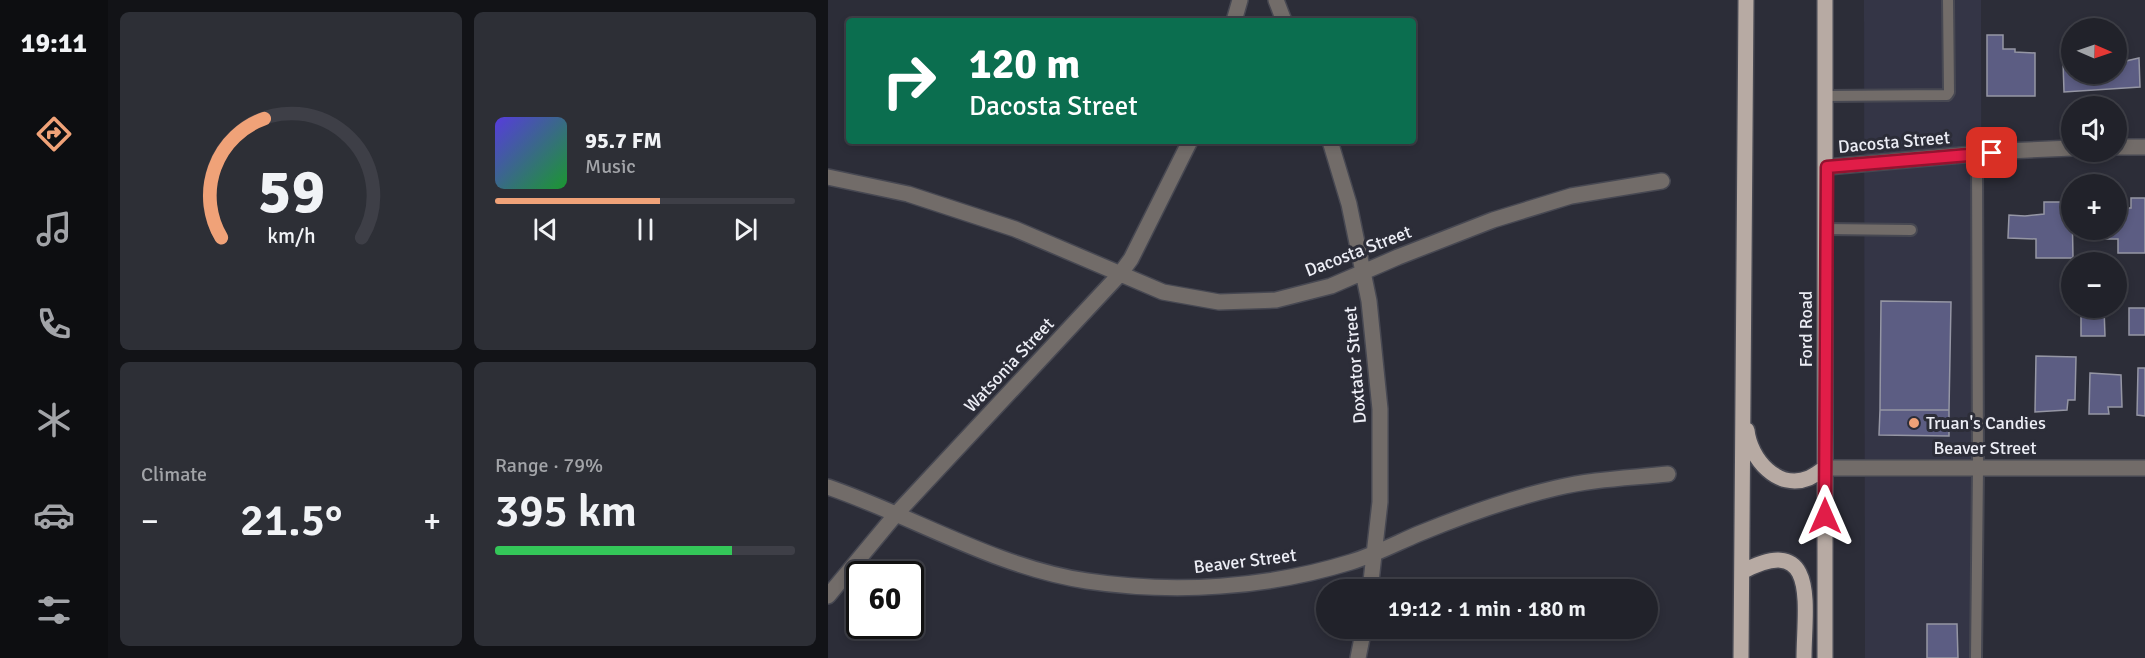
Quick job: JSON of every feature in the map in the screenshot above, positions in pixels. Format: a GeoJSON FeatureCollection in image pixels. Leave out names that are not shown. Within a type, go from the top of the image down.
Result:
{"type":"FeatureCollection","features":[{"type":"Feature","properties":{"kind":"main road"},"geometry":{"type":"LineString","coordinates":[[1741,658],[1746,0]]}},
{"type":"Feature","properties":{"kind":"main road","name":"Ford Road"},"geometry":{"type":"LineString","coordinates":[[1825,0],[1827,167],[1825,658]]}},
{"type":"Feature","properties":{"kind":"main road"},"geometry":{"type":"LineString","coordinates":[[1743,391],[1748,436],[1757,457],[1770,473],[1789,481],[1808,479],[1825,468]]}},
{"type":"Feature","properties":{"kind":"main road"},"geometry":{"type":"LineString","coordinates":[[1742,572],[1760,562],[1777,559],[1789,560],[1799,572],[1805,587],[1804,658]]}},
{"type":"Feature","properties":{"kind":"street"},"geometry":{"type":"LineString","coordinates":[[1235,18],[1240,0]]}},
{"type":"Feature","properties":{"kind":"street"},"geometry":{"type":"LineString","coordinates":[[1276,0],[1283,18]]}},
{"type":"Feature","properties":{"kind":"street","name":"Watsonia Street"},"geometry":{"type":"LineString","coordinates":[[828,596],[897,513],[1120,274],[1131,259],[1188,144]]}},
{"type":"Feature","properties":{"kind":"street","name":"Doxtator Street"},"geometry":{"type":"LineString","coordinates":[[1331,144],[1349,204],[1369,302],[1380,409],[1380,502],[1371,579]]}},
{"type":"Feature","properties":{"kind":"street"},"geometry":{"type":"LineString","coordinates":[[2127,147],[2145,147]]}},
{"type":"Feature","properties":{"kind":"street","name":"Dacosta Street"},"geometry":{"type":"LineString","coordinates":[[1827,167],[2061,149]]}},
{"type":"Feature","properties":{"kind":"street","name":"Dacosta Street"},"geometry":{"type":"LineString","coordinates":[[828,177],[908,194],[1004,226],[1163,292],[1219,302],[1276,300],[1331,286],[1493,220],[1571,196],[1662,181]]}},
{"type":"Feature","properties":{"kind":"street","name":"Beaver Street"},"geometry":{"type":"LineString","coordinates":[[1825,468],[2145,468]]}},
{"type":"Feature","properties":{"kind":"street","name":"Beaver Street"},"geometry":{"type":"LineString","coordinates":[[828,488],[870,502],[982,552],[1016,564],[1084,580],[1120,585],[1200,588],[1279,579],[1353,561],[1508,502],[1557,488],[1668,474]]}},
{"type":"Feature","properties":{"kind":"street"},"geometry":{"type":"LineString","coordinates":[[1358,658],[1362,639]]}},
{"type":"Feature","properties":{"kind":"lane"},"geometry":{"type":"LineString","coordinates":[[1825,96],[1947,95],[1949,92],[1948,0]]}},
{"type":"Feature","properties":{"kind":"lane"},"geometry":{"type":"LineString","coordinates":[[1976,658],[1977,154]]}},
{"type":"Feature","properties":{"kind":"lane"},"geometry":{"type":"LineString","coordinates":[[1825,229],[1911,230]]}},
{"type":"Feature","properties":{"kind":"shaded area"},"geometry":{"type":"Polygon","coordinates":[[[1864,0],[1981,0],[1982,658],[1865,658],[1864,0]]]}},
{"type":"Feature","properties":{"kind":"building"},"geometry":{"type":"Polygon","coordinates":[[[1987,35],[2003,35],[2003,49],[2035,53],[2035,96],[1987,96],[1987,35]]]}},
{"type":"Feature","properties":{"kind":"building"},"geometry":{"type":"Polygon","coordinates":[[[2139,58],[2140,87],[2064,92],[2064,84],[2127,84],[2127,61],[2139,58]]]}},
{"type":"Feature","properties":{"kind":"building"},"geometry":{"type":"Polygon","coordinates":[[[2131,198],[2145,198],[2145,253],[2118,252],[2118,240],[2127,240],[2127,208],[2131,208],[2131,198]]]}},
{"type":"Feature","properties":{"kind":"building"},"geometry":{"type":"Polygon","coordinates":[[[2044,202],[2061,202],[2061,240],[2073,240],[2073,252],[2061,252],[2061,258],[2036,258],[2036,239],[2008,238],[2009,215],[2044,214],[2044,202]]]}},
{"type":"Feature","properties":{"kind":"building"},"geometry":{"type":"Polygon","coordinates":[[[1881,301],[1951,302],[1949,410],[1880,410],[1881,301]]]}},
{"type":"Feature","properties":{"kind":"building"},"geometry":{"type":"Polygon","coordinates":[[[2129,308],[2145,308],[2145,335],[2129,335],[2129,308]]]}},
{"type":"Feature","properties":{"kind":"building"},"geometry":{"type":"Polygon","coordinates":[[[2081,318],[2104,318],[2105,336],[2081,336],[2081,318]]]}},
{"type":"Feature","properties":{"kind":"building"},"geometry":{"type":"Polygon","coordinates":[[[2036,356],[2076,357],[2075,400],[2068,400],[2067,410],[2035,412],[2036,356]]]}},
{"type":"Feature","properties":{"kind":"building"},"geometry":{"type":"Polygon","coordinates":[[[2138,368],[2145,368],[2145,416],[2137,415],[2138,368]]]}},
{"type":"Feature","properties":{"kind":"building"},"geometry":{"type":"Polygon","coordinates":[[[2090,373],[2121,375],[2122,407],[2108,407],[2109,414],[2089,414],[2090,373]]]}},
{"type":"Feature","properties":{"kind":"building","name":"Truan's Candies"},"geometry":{"type":"Polygon","coordinates":[[[1880,410],[1949,410],[1949,436],[1879,435],[1880,410]]]}},
{"type":"Feature","properties":{"kind":"building"},"geometry":{"type":"Polygon","coordinates":[[[1927,624],[1957,624],[1958,658],[1927,658],[1927,624]]]}},
{"type":"Feature","properties":{"kind":"place","name":"Truan's Candies"},"geometry":{"type":"Point","coordinates":[1914,423]}},
{"type":"Feature","properties":{"kind":"route"},"geometry":{"type":"LineString","coordinates":[[1825,516],[1827,167],[1992,153]]}}]}
